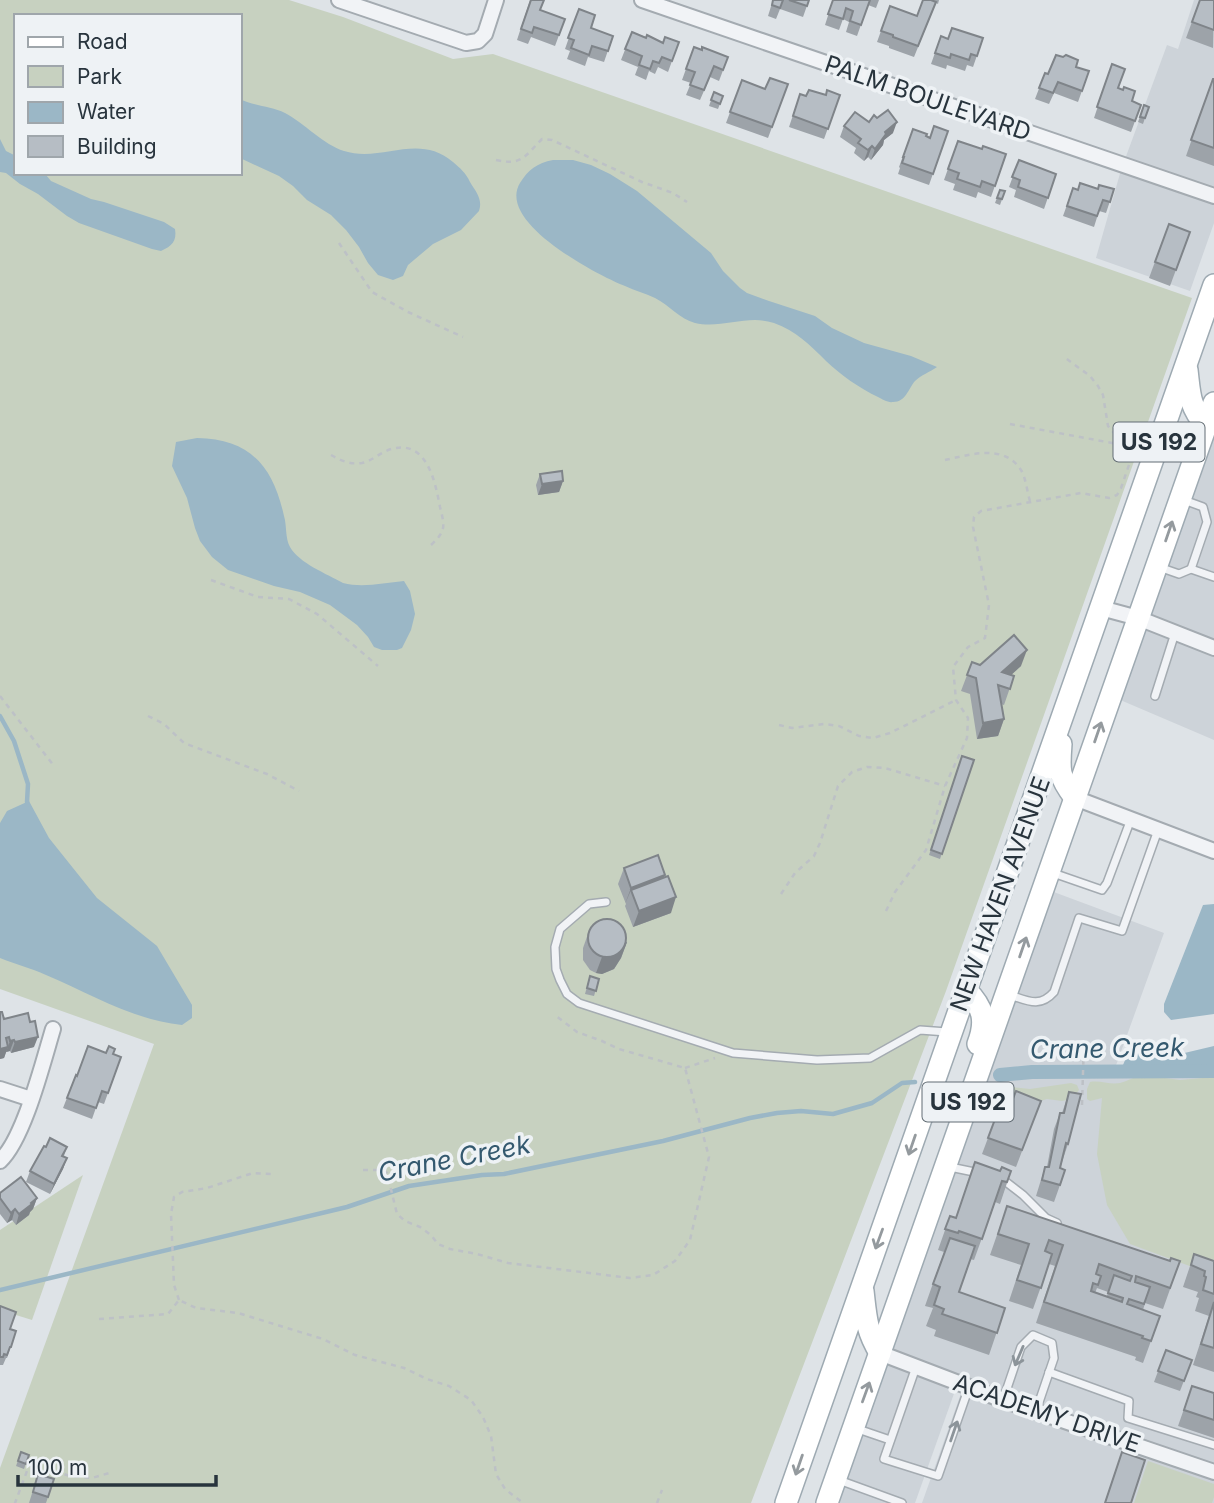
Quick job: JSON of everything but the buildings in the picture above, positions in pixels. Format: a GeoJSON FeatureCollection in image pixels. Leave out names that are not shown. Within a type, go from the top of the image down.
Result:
{"type":"FeatureCollection","features":[{"type":"Feature","properties":{"kind":"main road","name":"NEW HAVEN AVENUE"},"geometry":{"type":"LineString","coordinates":[[786,1503],[1214,285]]}},
{"type":"Feature","properties":{"kind":"main road"},"geometry":{"type":"LineString","coordinates":[[1186,365],[1190,399],[1195,413],[1210,427]]}},
{"type":"Feature","properties":{"kind":"main road","name":"NEW HAVEN AVENUE"},"geometry":{"type":"LineString","coordinates":[[827,1503],[1138,618],[1210,427],[1214,403]]}},
{"type":"Feature","properties":{"kind":"main road"},"geometry":{"type":"LineString","coordinates":[[1063,717],[1059,768],[1064,784],[1075,798]]}},
{"type":"Feature","properties":{"kind":"main road"},"geometry":{"type":"LineString","coordinates":[[937,1190],[943,1140],[983,1026],[978,1002],[966,990]]}},
{"type":"Feature","properties":{"kind":"main road"},"geometry":{"type":"LineString","coordinates":[[862,1285],[867,1327],[880,1353]]}},
{"type":"Feature","properties":{"kind":"street"},"geometry":{"type":"LineString","coordinates":[[339,0],[466,44],[478,41],[485,34],[496,0]]}},
{"type":"Feature","properties":{"kind":"street","name":"PALM BOULEVARD"},"geometry":{"type":"LineString","coordinates":[[642,0],[1214,196]]}},
{"type":"Feature","properties":{"kind":"street"},"geometry":{"type":"LineString","coordinates":[[1101,608],[1138,618],[1214,648]]}},
{"type":"Feature","properties":{"kind":"street"},"geometry":{"type":"LineString","coordinates":[[1075,798],[1214,851]]}},
{"type":"Feature","properties":{"kind":"street"},"geometry":{"type":"LineString","coordinates":[[0,1161],[14,1142],[53,1029]]}},
{"type":"Feature","properties":{"kind":"street"},"geometry":{"type":"LineString","coordinates":[[0,1089],[31,1099]]}},
{"type":"Feature","properties":{"kind":"street","name":"ACADEMY DRIVE"},"geometry":{"type":"LineString","coordinates":[[880,1353],[1003,1400],[1214,1472]]}},
{"type":"Feature","properties":{"kind":"lane"},"geometry":{"type":"LineString","coordinates":[[1181,499],[1203,507],[1207,522],[1191,569]]}},
{"type":"Feature","properties":{"kind":"lane"},"geometry":{"type":"LineString","coordinates":[[1205,514],[1214,517]]}},
{"type":"Feature","properties":{"kind":"lane"},"geometry":{"type":"LineString","coordinates":[[1157,566],[1179,574],[1191,569],[1214,577]]}},
{"type":"Feature","properties":{"kind":"lane"},"geometry":{"type":"LineString","coordinates":[[1155,696],[1175,633]]}},
{"type":"Feature","properties":{"kind":"lane"},"geometry":{"type":"LineString","coordinates":[[1049,872],[1102,890],[1131,819]]}},
{"type":"Feature","properties":{"kind":"lane"},"geometry":{"type":"LineString","coordinates":[[1006,994],[1028,1001],[1048,999],[1054,992],[1079,918],[1122,931],[1158,830]]}},
{"type":"Feature","properties":{"kind":"lane"},"geometry":{"type":"LineString","coordinates":[[606,902],[589,904],[560,929],[555,947],[556,969],[567,994],[579,1003],[733,1053],[817,1060],[870,1058],[920,1030],[951,1032]]}},
{"type":"Feature","properties":{"kind":"lane"},"geometry":{"type":"LineString","coordinates":[[946,1166],[983,1173]]}},
{"type":"Feature","properties":{"kind":"lane"},"geometry":{"type":"LineString","coordinates":[[995,1176],[1004,1179],[1045,1218],[1057,1223]]}},
{"type":"Feature","properties":{"kind":"lane"},"geometry":{"type":"LineString","coordinates":[[1003,1400],[1021,1347],[1033,1335],[1052,1343],[1054,1358],[1036,1411]]}},
{"type":"Feature","properties":{"kind":"lane"},"geometry":{"type":"LineString","coordinates":[[917,1366],[884,1459],[938,1476],[969,1387]]}},
{"type":"Feature","properties":{"kind":"lane"},"geometry":{"type":"LineString","coordinates":[[1049,1371],[1129,1401],[1128,1418],[1214,1446]]}},
{"type":"Feature","properties":{"kind":"lane"},"geometry":{"type":"LineString","coordinates":[[854,1427],[890,1440]]}},
{"type":"Feature","properties":{"kind":"lane"},"geometry":{"type":"LineString","coordinates":[[836,1479],[902,1503]]}},
{"type":"Feature","properties":{"kind":"path"},"geometry":{"type":"LineString","coordinates":[[496,160],[509,163],[525,158],[542,139],[552,140],[642,182],[673,193],[687,202]]}},
{"type":"Feature","properties":{"kind":"path"},"geometry":{"type":"LineString","coordinates":[[340,243],[372,292],[463,337]]}},
{"type":"Feature","properties":{"kind":"path"},"geometry":{"type":"LineString","coordinates":[[886,911],[895,892],[926,850],[944,786],[967,738],[968,718],[956,700],[953,667],[968,647],[985,638],[989,605],[973,527],[974,517],[981,510],[1081,493],[1109,498],[1117,495],[1130,462],[1129,451],[1108,426],[1103,395],[1098,386],[1090,376],[1065,357]]}},
{"type":"Feature","properties":{"kind":"path"},"geometry":{"type":"LineString","coordinates":[[1010,424],[1123,445]]}},
{"type":"Feature","properties":{"kind":"path"},"geometry":{"type":"LineString","coordinates":[[331,454],[345,462],[362,463],[389,449],[401,447],[413,450],[428,462],[444,520],[442,534],[431,545]]}},
{"type":"Feature","properties":{"kind":"path"},"geometry":{"type":"LineString","coordinates":[[945,460],[981,452],[1009,458],[1021,471],[1030,502]]}},
{"type":"Feature","properties":{"kind":"path"},"geometry":{"type":"LineString","coordinates":[[211,580],[258,597],[289,599],[317,614],[378,666]]}},
{"type":"Feature","properties":{"kind":"path"},"geometry":{"type":"LineString","coordinates":[[0,696],[54,766]]}},
{"type":"Feature","properties":{"kind":"path"},"geometry":{"type":"LineString","coordinates":[[779,725],[792,728],[824,724],[839,726],[859,736],[873,738],[890,733],[956,700]]}},
{"type":"Feature","properties":{"kind":"path"},"geometry":{"type":"LineString","coordinates":[[149,716],[164,724],[184,743],[267,774],[299,791]]}},
{"type":"Feature","properties":{"kind":"path"},"geometry":{"type":"LineString","coordinates":[[781,894],[795,873],[814,856],[838,786],[852,772],[867,767],[884,768],[944,786]]}},
{"type":"Feature","properties":{"kind":"path"},"geometry":{"type":"LineString","coordinates":[[555,1015],[577,1032],[620,1049],[685,1068],[733,1053]]}},
{"type":"Feature","properties":{"kind":"path"},"geometry":{"type":"LineString","coordinates":[[1082,1105],[1084,1040]]}},
{"type":"Feature","properties":{"kind":"path"},"geometry":{"type":"LineString","coordinates":[[363,1170],[380,1170],[387,1173],[397,1214],[450,1249],[508,1263],[630,1278],[653,1275],[675,1261],[691,1240],[709,1157],[685,1068]]}},
{"type":"Feature","properties":{"kind":"path"},"geometry":{"type":"LineString","coordinates":[[272,1174],[253,1173],[207,1188],[182,1192],[174,1197],[171,1214],[173,1265],[174,1285],[179,1300],[196,1308],[239,1313],[323,1339],[355,1355],[404,1368],[449,1386],[471,1400],[483,1417],[491,1436],[496,1474],[505,1489],[523,1503]]}},
{"type":"Feature","properties":{"kind":"path"},"geometry":{"type":"LineString","coordinates":[[99,1319],[168,1314],[179,1300]]}},
{"type":"Feature","properties":{"kind":"path"},"geometry":{"type":"LineString","coordinates":[[16,1503],[30,1463],[69,1476],[92,1478],[113,1472]]}},
{"type":"Feature","properties":{"kind":"path"},"geometry":{"type":"LineString","coordinates":[[657,1503],[662,1490]]}},
{"type":"Feature","properties":{"kind":"shaded area"},"geometry":{"type":"Polygon","coordinates":[[[1194,0],[1214,0],[1214,223],[1190,291],[1096,258],[1121,170],[1167,45],[1178,49],[1194,0]]]}},
{"type":"Feature","properties":{"kind":"shaded area"},"geometry":{"type":"Polygon","coordinates":[[[1211,435],[1214,436],[1214,740],[1118,699],[1211,435]]]}},
{"type":"Feature","properties":{"kind":"shaded area"},"geometry":{"type":"Polygon","coordinates":[[[1043,888],[1164,933],[1114,1071],[1214,1071],[1214,1503],[922,1503],[964,1385],[881,1353],[1043,888]]]}},
{"type":"Feature","properties":{"kind":"shaded area"},"geometry":{"type":"Polygon","coordinates":[[[888,1362],[956,1388],[915,1503],[839,1503],[888,1362]]]}},
{"type":"Feature","properties":{"kind":"green space"},"geometry":{"type":"Polygon","coordinates":[[[0,0],[289,0],[343,17],[453,59],[493,54],[1192,298],[946,991],[751,1503],[0,1503],[0,1468],[154,1044],[0,989],[0,0]]]}},
{"type":"Feature","properties":{"kind":"green space"},"geometry":{"type":"Polygon","coordinates":[[[1143,1075],[1180,1080],[1214,1077],[1214,1275],[1130,1244],[1107,1205],[1097,1154],[1102,1098],[1090,1101],[1087,1099],[1087,1089],[1090,1082],[1120,1083],[1143,1075]]]}},
{"type":"Feature","properties":{"kind":"green space"},"geometry":{"type":"Polygon","coordinates":[[[1071,1083],[1077,1085],[1079,1090],[1072,1099],[1003,1103],[1002,1094],[1011,1087],[1030,1089],[1071,1083]]]}},
{"type":"Feature","properties":{"kind":"green space"},"geometry":{"type":"Polygon","coordinates":[[[83,1175],[32,1320],[0,1310],[0,1230],[83,1175]]]}},
{"type":"Feature","properties":{"kind":"green space"},"geometry":{"type":"Polygon","coordinates":[[[1148,1461],[1214,1484],[1212,1503],[1134,1503],[1148,1461]]]}},
{"type":"Feature","properties":{"kind":"water"},"geometry":{"type":"Polygon","coordinates":[[[242,100],[285,113],[329,144],[344,151],[372,154],[413,148],[440,153],[467,176],[477,192],[480,207],[461,230],[433,244],[408,265],[403,276],[393,280],[378,275],[346,230],[331,215],[307,200],[279,176],[242,159],[242,100]]]}},
{"type":"Feature","properties":{"kind":"water"},"geometry":{"type":"Polygon","coordinates":[[[0,139],[6,151],[14,155],[14,175],[46,175],[51,181],[91,199],[164,222],[175,229],[173,243],[161,251],[79,223],[6,173],[0,172],[0,139]]]}},
{"type":"Feature","properties":{"kind":"water"},"geometry":{"type":"Polygon","coordinates":[[[553,160],[573,160],[591,165],[637,191],[711,253],[723,271],[747,293],[815,316],[832,328],[864,343],[911,356],[937,367],[915,381],[901,400],[887,401],[850,381],[802,339],[782,326],[754,320],[695,323],[655,298],[593,271],[535,230],[522,214],[516,198],[526,174],[538,165],[553,160]]]}},
{"type":"Feature","properties":{"kind":"water"},"geometry":{"type":"Polygon","coordinates":[[[197,438],[216,440],[245,450],[266,470],[279,498],[290,547],[307,563],[343,583],[373,585],[404,581],[410,591],[415,614],[402,648],[382,650],[374,647],[357,625],[330,605],[300,592],[228,570],[212,557],[200,541],[187,498],[172,466],[176,442],[197,438]]]}},
{"type":"Feature","properties":{"kind":"water"},"geometry":{"type":"Polygon","coordinates":[[[29,801],[49,838],[97,898],[157,946],[192,1005],[192,1018],[182,1025],[146,1018],[0,958],[0,823],[7,811],[29,801]]]}},
{"type":"Feature","properties":{"kind":"water"},"geometry":{"type":"Polygon","coordinates":[[[1214,904],[1214,1014],[1171,1020],[1164,1012],[1164,1004],[1203,905],[1214,904]]]}},
{"type":"Feature","properties":{"kind":"water"},"geometry":{"type":"Polygon","coordinates":[[[1214,1046],[1214,1065],[1123,1065],[1128,1053],[1176,1055],[1214,1046]]]}},
{"type":"Feature","properties":{"kind":"waterway"},"geometry":{"type":"LineString","coordinates":[[0,716],[14,741],[28,784],[27,802]]}},
{"type":"Feature","properties":{"kind":"waterway","name":"Crane Creek"},"geometry":{"type":"LineString","coordinates":[[1000,1075],[1032,1072],[1214,1071]]}},
{"type":"Feature","properties":{"kind":"waterway","name":"Crane Creek"},"geometry":{"type":"LineString","coordinates":[[0,1290],[347,1207],[409,1186],[504,1174],[663,1141],[777,1113],[801,1111],[833,1114],[872,1103],[902,1083],[915,1082]]}}]}
